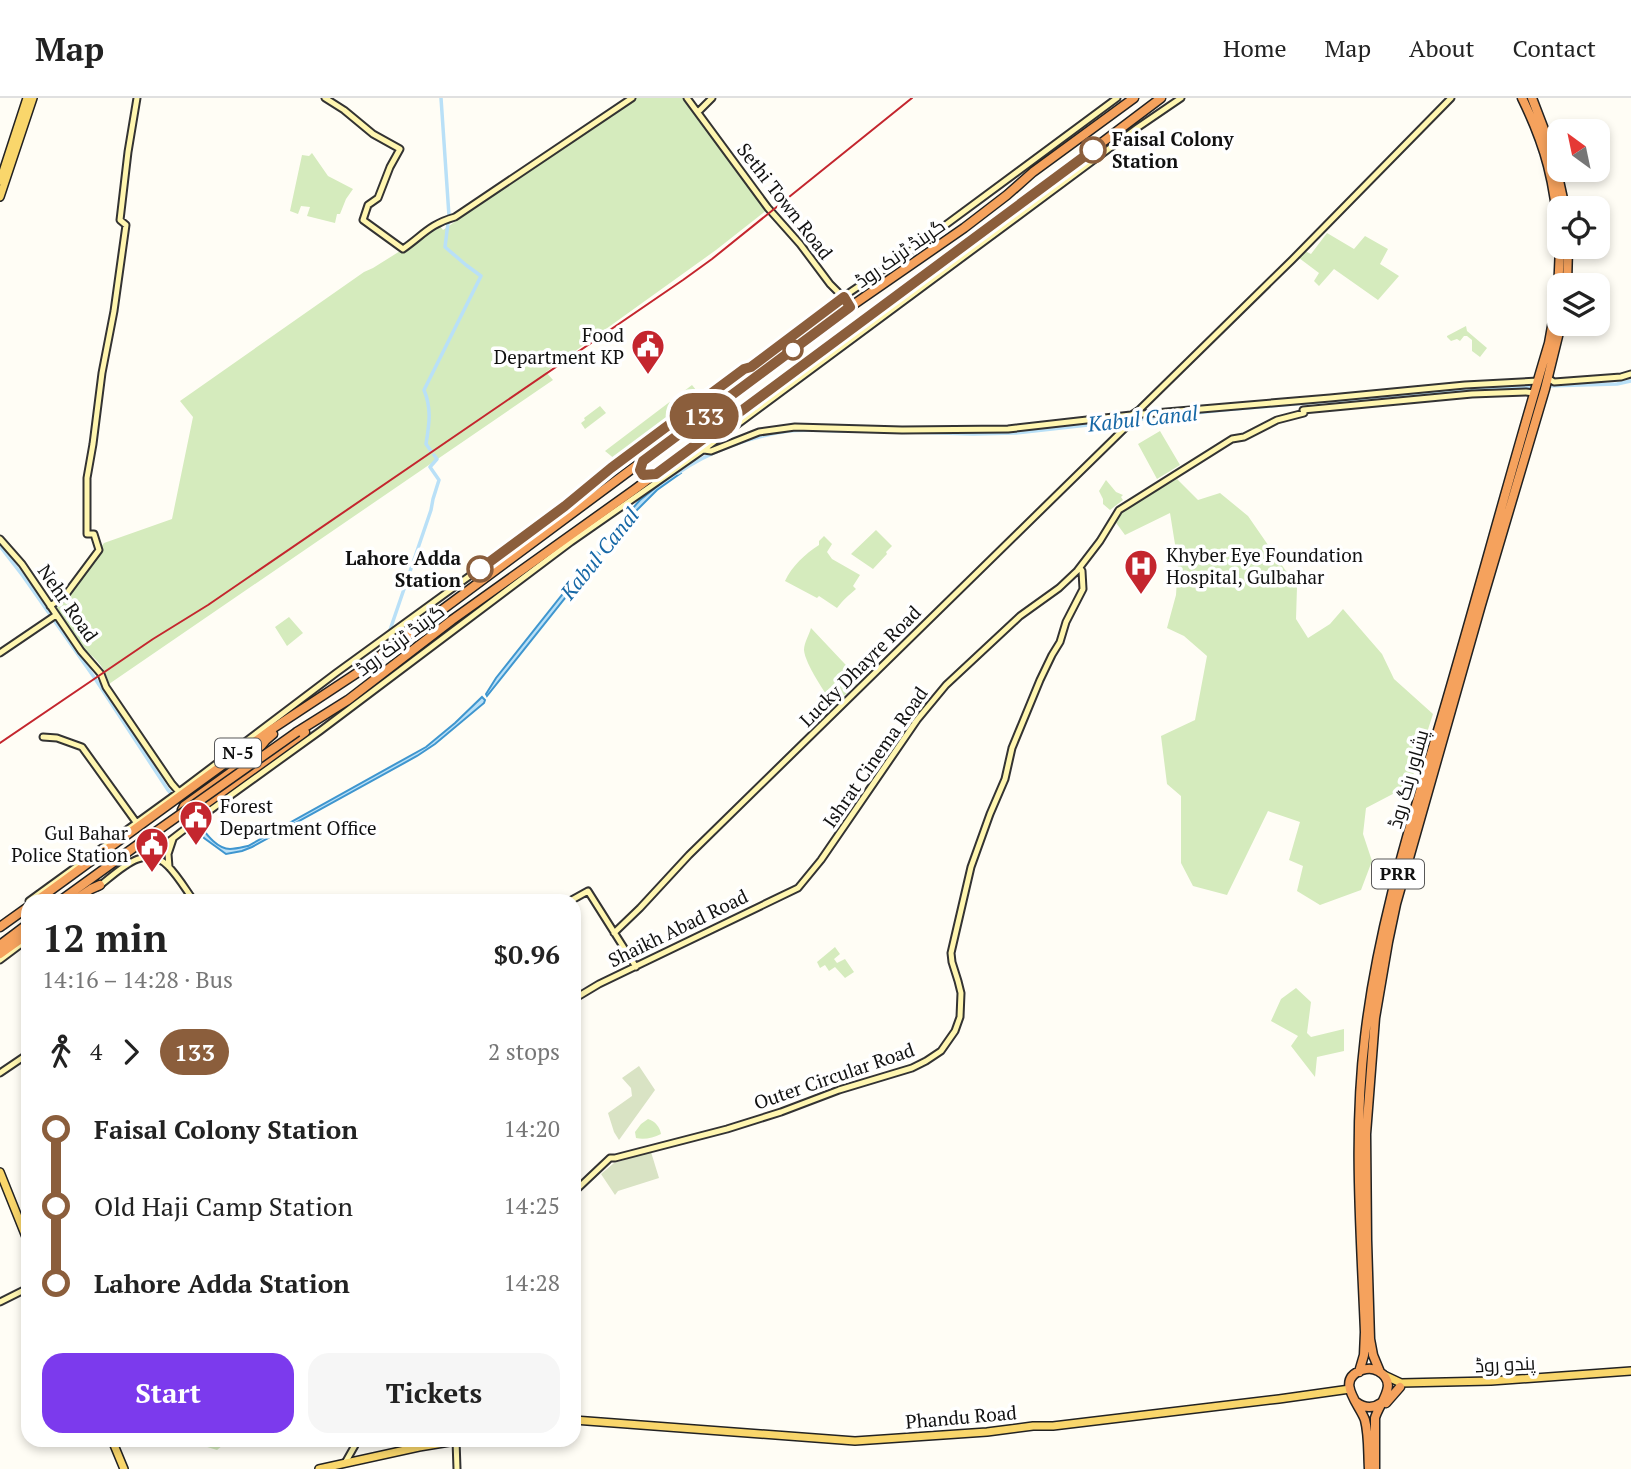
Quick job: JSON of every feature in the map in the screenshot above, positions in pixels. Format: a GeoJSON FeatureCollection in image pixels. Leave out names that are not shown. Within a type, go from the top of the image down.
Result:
{"type":"FeatureCollection","features":[{"type":"Feature","properties":{"kind":"highway","name":"گرینڈ ٹرنک روڈ"},"geometry":{"type":"LineString","coordinates":[[45,894],[281,718],[357,673],[850,307],[954,235],[1033,172],[1134,98]]}},
{"type":"Feature","properties":{"kind":"highway","name":"گرینڈ ٹرنک روڈ"},"geometry":{"type":"LineString","coordinates":[[70,894],[297,732],[350,703],[1161,98]]}},
{"type":"Feature","properties":{"kind":"highway"},"geometry":{"type":"LineString","coordinates":[[1522,98],[1546,153],[1555,196]]}},
{"type":"Feature","properties":{"kind":"highway"},"geometry":{"type":"LineString","coordinates":[[1532,98],[1553,153],[1563,196]]}},
{"type":"Feature","properties":{"kind":"highway","name":"پشاور رنگ روڈ"},"geometry":{"type":"LineString","coordinates":[[1541,385],[1557,306],[1559,259]]}},
{"type":"Feature","properties":{"kind":"highway","name":"پشاور رنگ روڈ"},"geometry":{"type":"LineString","coordinates":[[1382,1373],[1373,1355],[1370,1339],[1366,1161],[1367,1110],[1375,1018],[1396,904],[1557,336]]}},
{"type":"Feature","properties":{"kind":"highway","name":"پشاور رنگ روڈ"},"geometry":{"type":"LineString","coordinates":[[1359,1372],[1364,1355],[1364,1332],[1359,1114],[1365,1037],[1373,984],[1383,932],[1409,834],[1525,444]]}},
{"type":"Feature","properties":{"kind":"highway"},"geometry":{"type":"LineString","coordinates":[[643,461],[640,470],[643,475],[656,474]]}},
{"type":"Feature","properties":{"kind":"highway"},"geometry":{"type":"LineString","coordinates":[[620,480],[628,477],[634,482],[634,490]]}},
{"type":"Feature","properties":{"kind":"highway"},"geometry":{"type":"LineString","coordinates":[[330,712],[190,816],[182,812],[184,806],[251,757],[266,740],[328,697],[357,673]]}},
{"type":"Feature","properties":{"kind":"highway"},"geometry":{"type":"LineString","coordinates":[[84,894],[100,885]]}},
{"type":"Feature","properties":{"kind":"highway"},"geometry":{"type":"LineString","coordinates":[[0,925],[21,908]]}},
{"type":"Feature","properties":{"kind":"highway"},"geometry":{"type":"LineString","coordinates":[[0,945],[21,929]]}},
{"type":"Feature","properties":{"kind":"highway"},"geometry":{"type":"LineString","coordinates":[[0,954],[21,940]]}},
{"type":"Feature","properties":{"kind":"highway"},"geometry":{"type":"LineString","coordinates":[[1359,1372],[1368,1369],[1382,1373]]}},
{"type":"Feature","properties":{"kind":"highway","name":"PRR"},"geometry":{"type":"LineString","coordinates":[[1350,1389],[1352,1379],[1359,1372]]}},
{"type":"Feature","properties":{"kind":"highway","name":"PRR"},"geometry":{"type":"LineString","coordinates":[[1382,1373],[1388,1384],[1388,1394]]}},
{"type":"Feature","properties":{"kind":"highway"},"geometry":{"type":"LineString","coordinates":[[1374,1429],[1383,1407],[1400,1387]]}},
{"type":"Feature","properties":{"kind":"highway"},"geometry":{"type":"LineString","coordinates":[[1350,1389],[1366,1424],[1368,1469]]}},
{"type":"Feature","properties":{"kind":"highway"},"geometry":{"type":"LineString","coordinates":[[1375,1469],[1376,1414],[1388,1394]]}},
{"type":"Feature","properties":{"kind":"highway"},"geometry":{"type":"LineString","coordinates":[[1356,1402],[1370,1407],[1381,1403]]}},
{"type":"Feature","properties":{"kind":"main road"},"geometry":{"type":"LineString","coordinates":[[0,181],[27,98]]}},
{"type":"Feature","properties":{"kind":"main road"},"geometry":{"type":"LineString","coordinates":[[0,197],[33,98]]}},
{"type":"Feature","properties":{"kind":"main road"},"geometry":{"type":"LineString","coordinates":[[51,606],[64,597],[99,550],[94,534],[87,534],[87,478],[126,226],[120,220],[137,98]]}},
{"type":"Feature","properties":{"kind":"main road"},"geometry":{"type":"LineString","coordinates":[[325,98],[373,134],[400,149],[378,198],[368,205],[363,220],[403,249],[426,229],[455,218],[632,98]]}},
{"type":"Feature","properties":{"kind":"main road","name":"Sethi Town Road"},"geometry":{"type":"LineString","coordinates":[[687,98],[768,208],[850,307]]}},
{"type":"Feature","properties":{"kind":"main road"},"geometry":{"type":"LineString","coordinates":[[698,112],[712,98]]}},
{"type":"Feature","properties":{"kind":"main road"},"geometry":{"type":"LineString","coordinates":[[281,718],[744,369],[751,367],[1117,98]]}},
{"type":"Feature","properties":{"kind":"main road"},"geometry":{"type":"LineString","coordinates":[[455,623],[703,450],[1181,98]]}},
{"type":"Feature","properties":{"kind":"main road","name":"Lucky Dhayre Road"},"geometry":{"type":"LineString","coordinates":[[614,933],[689,855],[1284,267],[1451,98]]}},
{"type":"Feature","properties":{"kind":"main road"},"geometry":{"type":"LineString","coordinates":[[860,321],[862,331]]}},
{"type":"Feature","properties":{"kind":"main road"},"geometry":{"type":"LineString","coordinates":[[703,450],[711,451],[759,432],[796,427],[1008,429],[1304,405],[1526,392],[1554,382],[1631,374]]}},
{"type":"Feature","properties":{"kind":"main road"},"geometry":{"type":"LineString","coordinates":[[1304,405],[1465,385],[1541,385]]}},
{"type":"Feature","properties":{"kind":"main road","name":"Ishrat Cinema Road"},"geometry":{"type":"LineString","coordinates":[[798,888],[818,864],[928,705],[1008,626],[1059,588],[1080,568],[1122,508],[1232,439],[1244,437],[1277,420],[1304,413],[1304,405]]}},
{"type":"Feature","properties":{"kind":"main road","name":"Nehr Road"},"geometry":{"type":"LineString","coordinates":[[0,539],[22,564],[81,650],[101,674],[106,687],[172,784],[176,796]]}},
{"type":"Feature","properties":{"kind":"main road","name":"Outer Circular Road"},"geometry":{"type":"LineString","coordinates":[[581,1185],[610,1158],[727,1129],[781,1112],[839,1090],[912,1068],[941,1051],[955,1031],[960,1017],[961,993],[951,953],[971,867],[1005,779],[1012,748],[1040,680],[1083,589],[1080,568]]}},
{"type":"Feature","properties":{"kind":"main road"},"geometry":{"type":"LineString","coordinates":[[0,653],[56,615]]}},
{"type":"Feature","properties":{"kind":"main road"},"geometry":{"type":"LineString","coordinates":[[153,856],[198,819],[320,731],[350,703]]}},
{"type":"Feature","properties":{"kind":"main road"},"geometry":{"type":"LineString","coordinates":[[43,737],[57,738],[82,747],[136,822]]}},
{"type":"Feature","properties":{"kind":"main road"},"geometry":{"type":"LineString","coordinates":[[40,894],[136,822],[176,796]]}},
{"type":"Feature","properties":{"kind":"main road"},"geometry":{"type":"LineString","coordinates":[[169,867],[173,839]]}},
{"type":"Feature","properties":{"kind":"main road"},"geometry":{"type":"LineString","coordinates":[[88,894],[133,861],[153,856],[169,867],[189,894]]}},
{"type":"Feature","properties":{"kind":"main road","name":"Shaikh Abad Road"},"geometry":{"type":"LineString","coordinates":[[581,995],[798,888]]}},
{"type":"Feature","properties":{"kind":"main road"},"geometry":{"type":"LineString","coordinates":[[581,895],[588,891],[636,967]]}},
{"type":"Feature","properties":{"kind":"main road"},"geometry":{"type":"LineString","coordinates":[[0,960],[21,942]]}},
{"type":"Feature","properties":{"kind":"main road"},"geometry":{"type":"LineString","coordinates":[[0,1073],[21,1059]]}},
{"type":"Feature","properties":{"kind":"main road"},"geometry":{"type":"LineString","coordinates":[[0,1166],[21,1222]]}},
{"type":"Feature","properties":{"kind":"main road"},"geometry":{"type":"LineString","coordinates":[[0,1172],[21,1218]]}},
{"type":"Feature","properties":{"kind":"main road"},"geometry":{"type":"LineString","coordinates":[[0,1302],[21,1292]]}},
{"type":"Feature","properties":{"kind":"main road","name":"پندو روڈ"},"geometry":{"type":"LineString","coordinates":[[1382,1373],[1403,1383],[1631,1373]]}},
{"type":"Feature","properties":{"kind":"main road","name":"پندو روڈ"},"geometry":{"type":"LineString","coordinates":[[1388,1394],[1400,1387],[1491,1384],[1631,1373]]}},
{"type":"Feature","properties":{"kind":"main road","name":"Phandu Road"},"geometry":{"type":"LineString","coordinates":[[581,1421],[855,1441],[1053,1426],[1350,1389]]}},
{"type":"Feature","properties":{"kind":"main road"},"geometry":{"type":"LineString","coordinates":[[117,1447],[126,1469]]}},
{"type":"Feature","properties":{"kind":"main road"},"geometry":{"type":"LineString","coordinates":[[345,1463],[354,1447]]}},
{"type":"Feature","properties":{"kind":"main road"},"geometry":{"type":"LineString","coordinates":[[319,1469],[419,1447]]}},
{"type":"Feature","properties":{"kind":"main road"},"geometry":{"type":"LineString","coordinates":[[457,1469],[458,1447]]}},
{"type":"Feature","properties":{"kind":"green space"},"geometry":{"type":"Polygon","coordinates":[[[633,98],[686,98],[772,206],[716,250],[546,372],[553,380],[109,684],[100,665],[85,651],[51,606],[64,596],[104,543],[172,519],[193,417],[180,401],[364,272],[440,226],[443,230],[633,98]]]}},
{"type":"Feature","properties":{"kind":"green space"},"geometry":{"type":"Polygon","coordinates":[[[312,153],[328,176],[353,189],[340,214],[337,214],[335,223],[307,216],[310,207],[301,206],[298,214],[290,211],[302,155],[309,156],[312,153]]]}},
{"type":"Feature","properties":{"kind":"green space"},"geometry":{"type":"Polygon","coordinates":[[[1327,233],[1354,249],[1365,236],[1388,249],[1380,264],[1399,276],[1378,300],[1334,269],[1319,286],[1314,281],[1319,273],[1299,258],[1305,251],[1311,254],[1327,233]]]}},
{"type":"Feature","properties":{"kind":"green space"},"geometry":{"type":"Polygon","coordinates":[[[1466,326],[1467,331],[1487,348],[1480,357],[1472,351],[1472,340],[1467,336],[1460,341],[1451,341],[1447,337],[1466,326]]]}},
{"type":"Feature","properties":{"kind":"green space"},"geometry":{"type":"Polygon","coordinates":[[[692,385],[701,396],[616,460],[605,451],[692,385]]]}},
{"type":"Feature","properties":{"kind":"green space"},"geometry":{"type":"Polygon","coordinates":[[[600,406],[606,413],[585,429],[581,423],[584,418],[600,406]]]}},
{"type":"Feature","properties":{"kind":"green space"},"geometry":{"type":"Polygon","coordinates":[[[1160,431],[1180,465],[1157,479],[1138,444],[1160,431]]]}},
{"type":"Feature","properties":{"kind":"green space"},"geometry":{"type":"Polygon","coordinates":[[[1177,479],[1198,500],[1220,493],[1248,516],[1297,587],[1296,619],[1308,638],[1330,624],[1343,609],[1382,654],[1394,679],[1433,714],[1410,785],[1366,808],[1363,834],[1372,861],[1361,890],[1320,905],[1297,891],[1303,866],[1289,860],[1300,822],[1268,811],[1227,895],[1193,886],[1181,863],[1181,796],[1167,784],[1161,736],[1195,720],[1207,656],[1184,636],[1167,628],[1176,595],[1178,563],[1170,513],[1125,535],[1114,520],[1129,504],[1177,479]]]}},
{"type":"Feature","properties":{"kind":"green space"},"geometry":{"type":"Polygon","coordinates":[[[1106,480],[1116,492],[1123,495],[1123,500],[1110,510],[1103,504],[1099,491],[1106,480]]]}},
{"type":"Feature","properties":{"kind":"green space"},"geometry":{"type":"Polygon","coordinates":[[[876,530],[892,546],[873,569],[851,554],[876,530]]]}},
{"type":"Feature","properties":{"kind":"green space"},"geometry":{"type":"Polygon","coordinates":[[[824,536],[832,544],[827,552],[832,559],[860,575],[853,586],[856,589],[837,608],[819,596],[817,598],[785,581],[795,565],[819,545],[824,536]]]}},
{"type":"Feature","properties":{"kind":"green space"},"geometry":{"type":"Polygon","coordinates":[[[289,617],[303,633],[287,646],[275,627],[289,617]]]}},
{"type":"Feature","properties":{"kind":"green space"},"geometry":{"type":"Polygon","coordinates":[[[811,628],[860,680],[834,706],[805,656],[804,647],[811,628]]]}},
{"type":"Feature","properties":{"kind":"green space"},"geometry":{"type":"Polygon","coordinates":[[[835,947],[840,954],[834,959],[837,963],[845,959],[854,972],[845,978],[835,967],[829,971],[825,965],[820,968],[817,962],[835,947]]]}},
{"type":"Feature","properties":{"kind":"green space"},"geometry":{"type":"Polygon","coordinates":[[[1296,988],[1311,1002],[1307,1033],[1311,1037],[1344,1029],[1344,1051],[1317,1057],[1315,1077],[1291,1046],[1298,1036],[1271,1021],[1281,999],[1296,988]]]}},
{"type":"Feature","properties":{"kind":"green space"},"geometry":{"type":"Polygon","coordinates":[[[639,1066],[655,1090],[619,1140],[608,1113],[632,1096],[631,1088],[622,1078],[639,1066]]]}},
{"type":"Feature","properties":{"kind":"green space"},"geometry":{"type":"Polygon","coordinates":[[[648,1119],[657,1125],[661,1134],[636,1138],[635,1132],[648,1119]]]}},
{"type":"Feature","properties":{"kind":"green space"},"geometry":{"type":"Polygon","coordinates":[[[651,1152],[659,1178],[618,1191],[615,1195],[601,1174],[614,1163],[651,1152]]]}},
{"type":"Feature","properties":{"kind":"water"},"geometry":{"type":"Polygon","coordinates":[[[679,469],[681,473],[657,490],[626,521],[624,518],[640,500],[679,469]]]}},
{"type":"Feature","properties":{"kind":"water"},"geometry":{"type":"Polygon","coordinates":[[[596,552],[600,554],[487,696],[496,678],[596,552]]]}},
{"type":"Feature","properties":{"kind":"water"},"geometry":{"type":"Polygon","coordinates":[[[482,697],[484,703],[417,756],[252,847],[226,854],[204,838],[192,825],[197,822],[211,839],[225,848],[248,846],[426,747],[482,697]]]}},
{"type":"Feature","properties":{"kind":"waterway"},"geometry":{"type":"LineString","coordinates":[[441,98],[449,216]]}},
{"type":"Feature","properties":{"kind":"waterway"},"geometry":{"type":"LineString","coordinates":[[431,451],[426,444],[429,410],[424,390],[481,276],[445,247],[448,223]]}},
{"type":"Feature","properties":{"kind":"waterway","name":"Kabul Canal"},"geometry":{"type":"LineString","coordinates":[[1546,386],[1617,384],[1631,381]]}},
{"type":"Feature","properties":{"kind":"waterway","name":"Kabul Canal"},"geometry":{"type":"LineString","coordinates":[[908,432],[1016,433],[1223,410],[1535,386]]}},
{"type":"Feature","properties":{"kind":"waterway","name":"Kabul Canal"},"geometry":{"type":"LineString","coordinates":[[678,473],[717,451],[775,433],[796,430],[844,431]]}},
{"type":"Feature","properties":{"kind":"waterway"},"geometry":{"type":"LineString","coordinates":[[390,630],[439,480],[430,467],[437,459],[434,455]]}},
{"type":"Feature","properties":{"kind":"waterway","name":"Kabul Canal"},"geometry":{"type":"LineString","coordinates":[[0,546],[96,680],[168,790],[184,808]]}},
{"type":"Feature","properties":{"kind":"railway"},"geometry":{"type":"LineString","coordinates":[[0,743],[208,605],[683,280],[912,98]]}},
{"type":"Feature","properties":{"kind":"bus line","name":"133"},"geometry":{"type":"LineString","coordinates":[[480,569],[611,468],[844,297],[850,307],[643,461],[640,470],[643,475],[656,474],[1093,150]]}},
{"type":"Feature","properties":{"kind":"place","name":"Faisal Colony Station"},"geometry":{"type":"Point","coordinates":[1093,150]}},
{"type":"Feature","properties":{"kind":"place","name":"Food Department KP"},"geometry":{"type":"Point","coordinates":[648,376]}},
{"type":"Feature","properties":{"kind":"place","name":"Lahore Adda Station"},"geometry":{"type":"Point","coordinates":[480,569]}},
{"type":"Feature","properties":{"kind":"place","name":"Khyber Eye Foundation Hospital, Gulbahar"},"geometry":{"type":"Point","coordinates":[1141,596]}},
{"type":"Feature","properties":{"kind":"place","name":"Forest Department Office"},"geometry":{"type":"Point","coordinates":[196,847]}},
{"type":"Feature","properties":{"kind":"place","name":"Gul Bahar Police Station"},"geometry":{"type":"Point","coordinates":[152,874]}}]}
